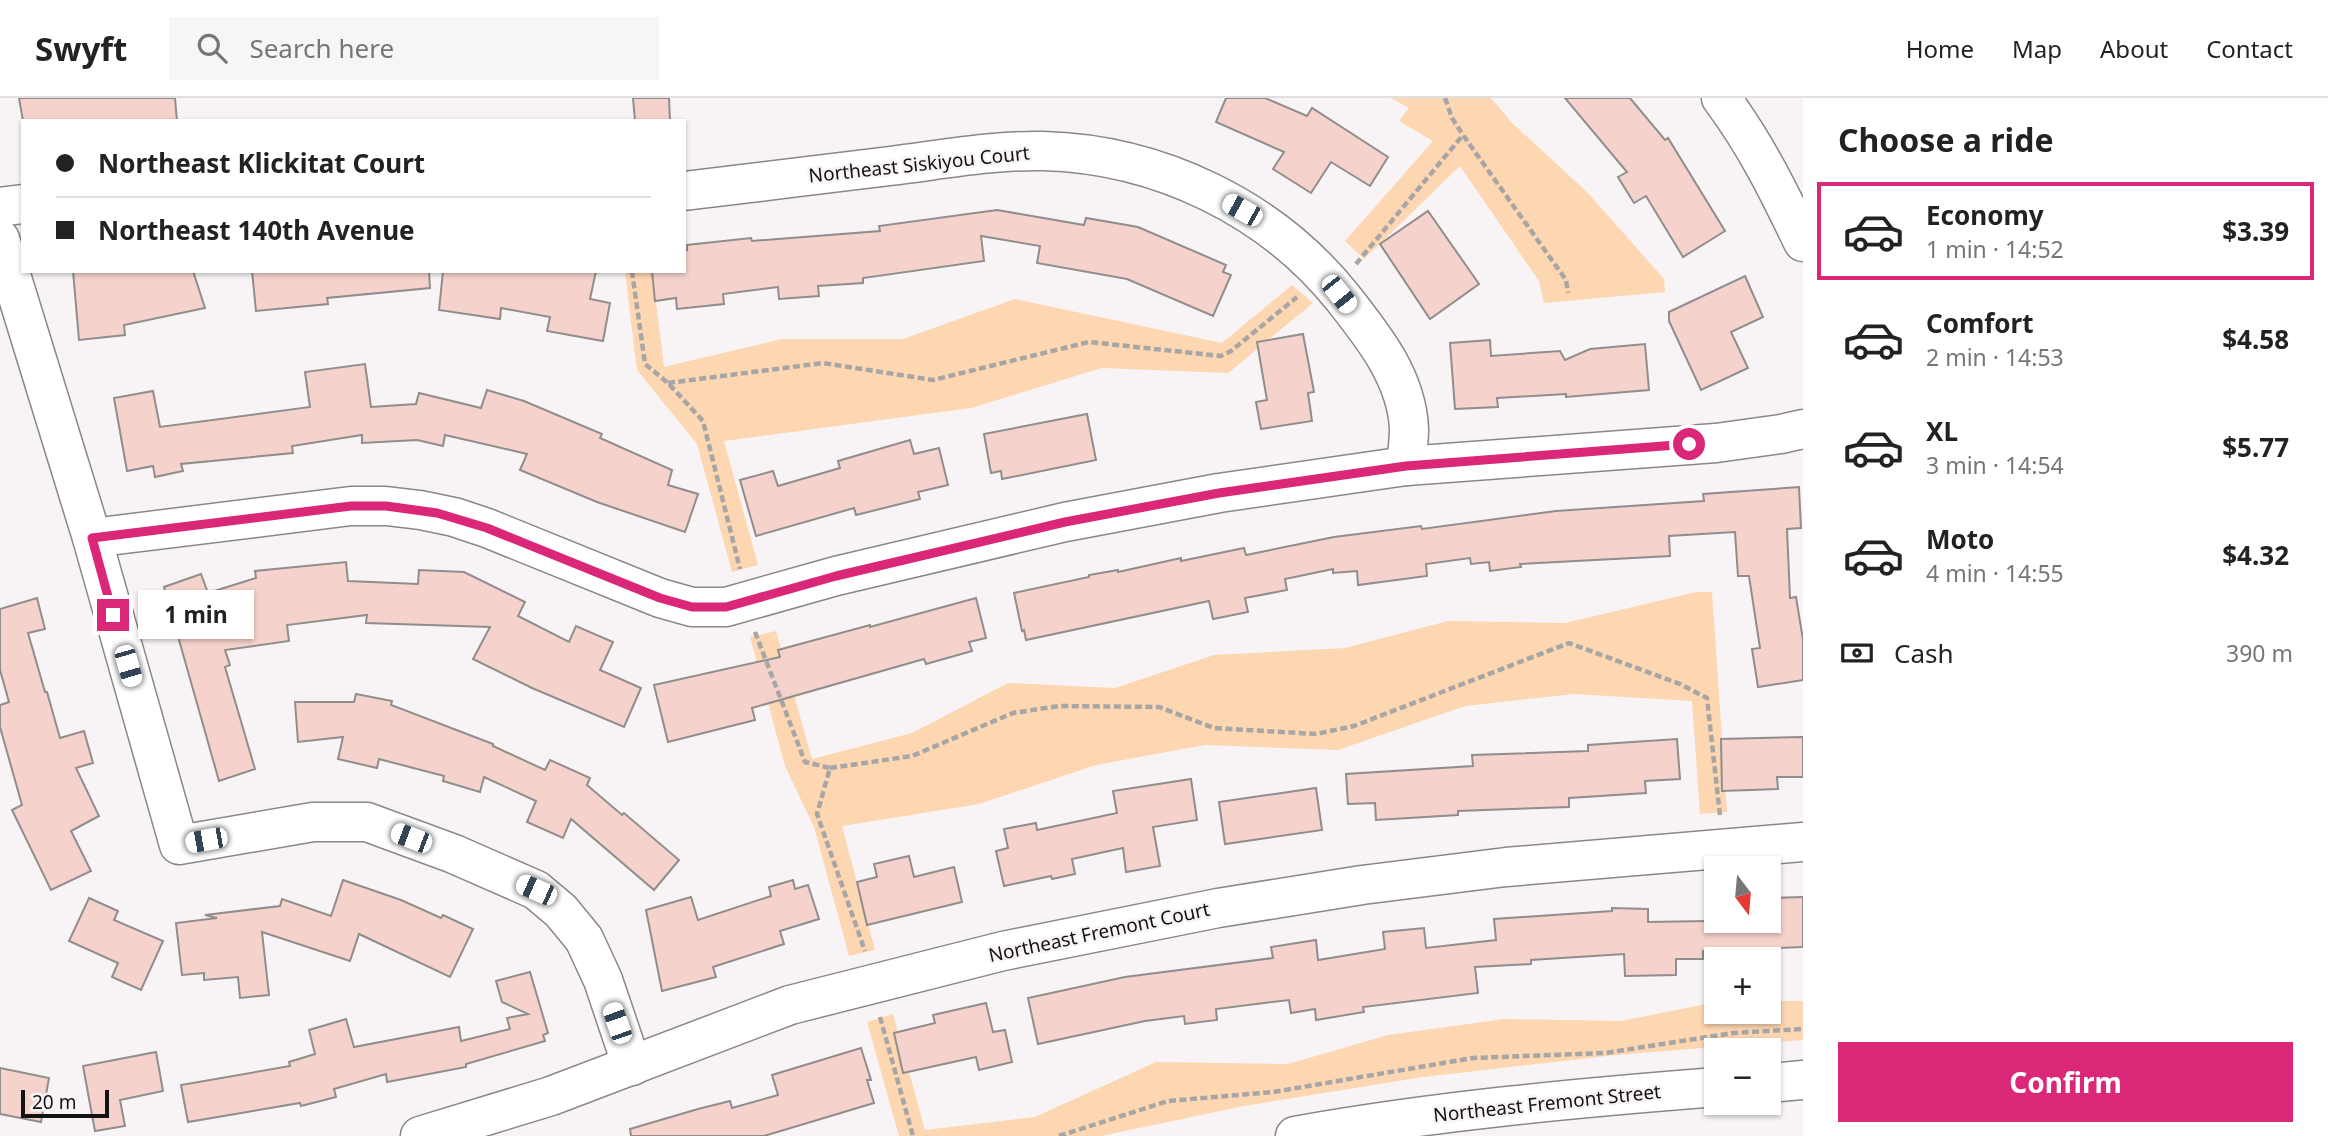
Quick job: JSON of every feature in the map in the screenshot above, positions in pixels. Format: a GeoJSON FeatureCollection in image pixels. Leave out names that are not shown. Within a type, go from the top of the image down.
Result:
{"type":"FeatureCollection","features":[{"type":"Feature","properties":{"kind":"street"},"geometry":{"type":"LineString","coordinates":[[1721,98],[1744,129],[1779,191],[1803,242]]}},
{"type":"Feature","properties":{"kind":"street","name":"Northeast Siskiyou Court"},"geometry":{"type":"LineString","coordinates":[[686,191],[1008,152],[1078,154],[1147,167],[1212,192],[1272,229],[1325,275],[1369,330],[1388,360],[1403,394],[1409,428],[1406,466]]}},
{"type":"Feature","properties":{"kind":"street"},"geometry":{"type":"LineString","coordinates":[[0,207],[21,204]]}},
{"type":"Feature","properties":{"kind":"street"},"geometry":{"type":"LineString","coordinates":[[0,239],[92,538],[179,845],[313,822],[368,822],[454,854],[536,890],[561,911],[584,939],[603,980],[632,1066]]}},
{"type":"Feature","properties":{"kind":"street"},"geometry":{"type":"LineString","coordinates":[[92,538],[351,506],[386,506],[431,512],[487,528],[660,598],[692,607],[726,607],[836,576],[1065,522],[1219,493],[1406,466],[1716,443],[1803,429]]}},
{"type":"Feature","properties":{"kind":"street","name":"Northeast Fremont Court"},"geometry":{"type":"LineString","coordinates":[[420,1136],[551,1096],[790,1005],[1003,951],[1205,911],[1362,885],[1506,867],[1803,842]]}},
{"type":"Feature","properties":{"kind":"street"},"geometry":{"type":"LineString","coordinates":[[1781,1082],[1803,1080]]}},
{"type":"Feature","properties":{"kind":"street","name":"Northeast Fremont Street"},"geometry":{"type":"LineString","coordinates":[[1295,1136],[1567,1098],[1704,1088]]}},
{"type":"Feature","properties":{"kind":"path"},"geometry":{"type":"LineString","coordinates":[[1445,98],[1452,118],[1463,135],[1566,280],[1568,293]]}},
{"type":"Feature","properties":{"kind":"path"},"geometry":{"type":"LineString","coordinates":[[668,383],[823,363],[933,380],[1089,342],[1221,356],[1231,351],[1325,275],[1357,264],[1463,135]]}},
{"type":"Feature","properties":{"kind":"path"},"geometry":{"type":"LineString","coordinates":[[632,273],[645,365],[668,383],[702,421],[755,633],[805,762],[830,768],[912,756],[1013,713],[1059,706],[1159,708],[1214,728],[1316,734],[1354,726],[1569,643],[1680,684],[1707,698],[1723,848]]}},
{"type":"Feature","properties":{"kind":"path"},"geometry":{"type":"LineString","coordinates":[[830,768],[817,814],[876,982],[877,1008],[913,1136]]}},
{"type":"Feature","properties":{"kind":"path"},"geometry":{"type":"LineString","coordinates":[[1059,1136],[1168,1101],[1273,1093],[1473,1058],[1605,1053],[1733,1033],[1803,1029]]}},
{"type":"Feature","properties":{"kind":"shaded area"},"geometry":{"type":"Polygon","coordinates":[[[1391,98],[1491,98],[1512,123],[1587,192],[1664,279],[1665,292],[1544,303],[1539,281],[1460,166],[1364,259],[1345,241],[1433,141],[1399,121],[1409,108],[1391,98]]]}},
{"type":"Feature","properties":{"kind":"shaded area"},"geometry":{"type":"Polygon","coordinates":[[[625,273],[652,273],[664,367],[782,339],[903,339],[1015,299],[1222,343],[1292,285],[1313,303],[1228,373],[1102,368],[971,408],[724,441],[758,565],[732,572],[697,444],[637,370],[625,273]]]}},
{"type":"Feature","properties":{"kind":"shaded area"},"geometry":{"type":"Polygon","coordinates":[[[1696,592],[1712,592],[1727,812],[1700,814],[1692,701],[1574,694],[1465,706],[1338,750],[1205,745],[1096,765],[979,804],[842,826],[875,950],[849,956],[814,827],[785,766],[750,637],[776,631],[812,759],[912,733],[1008,683],[1115,688],[1214,655],[1345,648],[1448,621],[1565,623],[1696,592]]]}},
{"type":"Feature","properties":{"kind":"shaded area"},"geometry":{"type":"Polygon","coordinates":[[[1781,1001],[1803,1001],[1803,1040],[1781,1042],[1781,1038],[1704,1038],[1704,1048],[1423,1077],[1244,1106],[1101,1136],[899,1136],[867,1022],[893,1014],[925,1130],[1035,1117],[1156,1062],[1288,1064],[1388,1035],[1504,1019],[1621,1021],[1704,1005],[1704,1024],[1781,1024],[1781,1001]]]}},
{"type":"Feature","properties":{"kind":"building"},"geometry":{"type":"Polygon","coordinates":[[[19,98],[175,98],[177,119],[23,119],[19,98]]]}},
{"type":"Feature","properties":{"kind":"building"},"geometry":{"type":"Polygon","coordinates":[[[633,98],[669,98],[670,119],[635,119],[633,98]]]}},
{"type":"Feature","properties":{"kind":"building"},"geometry":{"type":"Polygon","coordinates":[[[1226,98],[1265,98],[1307,116],[1312,108],[1388,157],[1370,186],[1331,162],[1311,193],[1273,169],[1284,152],[1216,122],[1226,98]]]}},
{"type":"Feature","properties":{"kind":"building"},"geometry":{"type":"Polygon","coordinates":[[[1565,98],[1630,98],[1665,140],[1668,138],[1725,231],[1683,257],[1646,196],[1634,203],[1618,177],[1627,172],[1565,98]]]}},
{"type":"Feature","properties":{"kind":"building"},"geometry":{"type":"Polygon","coordinates":[[[997,210],[1084,225],[1086,218],[1138,227],[1226,265],[1223,272],[1231,275],[1213,316],[1127,279],[1037,263],[1040,246],[981,236],[984,261],[863,278],[863,283],[818,286],[819,296],[779,299],[778,287],[723,294],[724,304],[677,309],[676,298],[655,301],[652,273],[686,273],[687,245],[751,238],[752,241],[880,231],[879,226],[997,210]]]}},
{"type":"Feature","properties":{"kind":"building"},"geometry":{"type":"Polygon","coordinates":[[[1428,211],[1479,284],[1430,319],[1380,244],[1428,211]]]}},
{"type":"Feature","properties":{"kind":"building"},"geometry":{"type":"Polygon","coordinates":[[[73,273],[194,273],[205,308],[124,325],[125,335],[79,340],[73,273]]]}},
{"type":"Feature","properties":{"kind":"building"},"geometry":{"type":"Polygon","coordinates":[[[252,273],[429,273],[430,288],[327,298],[328,304],[256,311],[252,273]]]}},
{"type":"Feature","properties":{"kind":"building"},"geometry":{"type":"Polygon","coordinates":[[[443,273],[596,273],[590,299],[610,303],[603,341],[547,331],[550,317],[501,308],[500,319],[439,310],[443,273]]]}},
{"type":"Feature","properties":{"kind":"building"},"geometry":{"type":"Polygon","coordinates":[[[1745,276],[1763,317],[1731,332],[1748,368],[1701,390],[1669,321],[1669,312],[1745,276]]]}},
{"type":"Feature","properties":{"kind":"building"},"geometry":{"type":"Polygon","coordinates":[[[1303,334],[1314,392],[1308,393],[1312,421],[1261,429],[1256,402],[1267,400],[1257,342],[1303,334]]]}},
{"type":"Feature","properties":{"kind":"building"},"geometry":{"type":"Polygon","coordinates":[[[1490,340],[1491,356],[1560,351],[1565,360],[1590,349],[1645,344],[1649,390],[1566,397],[1566,394],[1497,398],[1498,407],[1455,409],[1450,343],[1490,340]]]}},
{"type":"Feature","properties":{"kind":"building"},"geometry":{"type":"Polygon","coordinates":[[[365,364],[371,407],[416,404],[419,393],[481,408],[487,390],[524,401],[602,434],[600,438],[672,470],[668,485],[698,494],[685,532],[597,502],[520,470],[527,454],[445,435],[443,446],[417,440],[362,443],[362,435],[292,446],[293,453],[181,464],[183,471],[155,477],[153,466],[127,471],[114,398],[153,391],[160,427],[310,407],[305,372],[365,364]]]}},
{"type":"Feature","properties":{"kind":"building"},"geometry":{"type":"Polygon","coordinates":[[[1087,414],[1096,460],[1002,479],[1001,471],[991,473],[984,434],[1087,414]]]}},
{"type":"Feature","properties":{"kind":"building"},"geometry":{"type":"Polygon","coordinates":[[[910,440],[914,454],[939,448],[948,485],[918,492],[920,499],[856,515],[854,508],[756,536],[740,480],[773,471],[778,486],[840,468],[838,461],[910,440]]]}},
{"type":"Feature","properties":{"kind":"building"},"geometry":{"type":"Polygon","coordinates":[[[1799,487],[1801,528],[1787,529],[1790,598],[1796,597],[1803,640],[1803,680],[1758,687],[1752,649],[1760,648],[1749,576],[1738,576],[1735,532],[1669,536],[1670,556],[1520,564],[1521,567],[1490,571],[1489,562],[1471,564],[1470,558],[1426,564],[1427,576],[1358,585],[1357,571],[1333,573],[1333,569],[1285,579],[1287,590],[1245,598],[1248,612],[1213,619],[1209,601],[1026,640],[1014,593],[1089,575],[1244,548],[1246,555],[1334,537],[1421,526],[1422,529],[1556,511],[1704,501],[1703,494],[1799,487]]]}},
{"type":"Feature","properties":{"kind":"building"},"geometry":{"type":"Polygon","coordinates":[[[346,562],[348,581],[418,584],[419,570],[464,572],[525,602],[518,616],[569,642],[576,626],[613,642],[600,670],[641,688],[624,727],[532,688],[473,659],[490,627],[366,623],[367,615],[287,625],[289,641],[225,650],[230,665],[225,667],[255,769],[219,781],[164,587],[201,574],[208,593],[256,578],[255,571],[346,562]]]}},
{"type":"Feature","properties":{"kind":"building"},"geometry":{"type":"Polygon","coordinates":[[[37,598],[45,629],[28,633],[60,738],[84,731],[93,763],[76,768],[99,816],[71,831],[91,871],[51,890],[12,810],[22,805],[0,727],[0,705],[9,702],[0,670],[0,609],[37,598]]]}},
{"type":"Feature","properties":{"kind":"building"},"geometry":{"type":"Polygon","coordinates":[[[976,598],[986,638],[969,642],[972,651],[926,664],[924,659],[752,708],[755,720],[668,742],[654,685],[780,657],[778,650],[976,598]]]}},
{"type":"Feature","properties":{"kind":"building"},"geometry":{"type":"Polygon","coordinates":[[[356,694],[392,701],[391,705],[493,744],[545,770],[550,760],[590,778],[587,785],[679,860],[654,890],[571,819],[563,838],[527,822],[536,801],[484,777],[480,792],[443,781],[444,776],[379,759],[377,768],[338,759],[343,737],[298,742],[295,702],[354,702],[356,694]]]}},
{"type":"Feature","properties":{"kind":"building"},"geometry":{"type":"Polygon","coordinates":[[[1803,737],[1803,777],[1777,777],[1778,789],[1722,791],[1721,739],[1803,737]]]}},
{"type":"Feature","properties":{"kind":"building"},"geometry":{"type":"Polygon","coordinates":[[[1677,739],[1680,779],[1645,781],[1646,793],[1569,798],[1569,807],[1458,811],[1458,815],[1376,820],[1375,803],[1348,804],[1346,774],[1473,766],[1472,755],[1588,751],[1588,745],[1677,739]]]}},
{"type":"Feature","properties":{"kind":"building"},"geometry":{"type":"Polygon","coordinates":[[[1191,779],[1197,820],[1153,827],[1160,866],[1126,872],[1123,848],[1072,859],[1075,874],[1004,886],[996,851],[1008,848],[1004,829],[1036,823],[1037,830],[1117,813],[1113,791],[1191,779]]]}},
{"type":"Feature","properties":{"kind":"building"},"geometry":{"type":"Polygon","coordinates":[[[1316,788],[1322,830],[1225,844],[1219,802],[1316,788]]]}},
{"type":"Feature","properties":{"kind":"building"},"geometry":{"type":"Polygon","coordinates":[[[909,856],[914,877],[954,867],[962,902],[867,925],[857,882],[877,877],[874,864],[909,856]]]}},
{"type":"Feature","properties":{"kind":"building"},"geometry":{"type":"Polygon","coordinates":[[[343,880],[401,900],[441,918],[443,915],[473,929],[450,977],[359,934],[350,961],[262,932],[269,995],[240,998],[238,977],[204,980],[204,973],[182,975],[176,923],[217,918],[205,915],[280,906],[282,899],[331,916],[343,880]]]}},
{"type":"Feature","properties":{"kind":"building"},"geometry":{"type":"Polygon","coordinates":[[[793,880],[795,889],[808,885],[819,919],[780,931],[784,944],[713,967],[716,977],[662,991],[646,910],[691,897],[698,920],[771,896],[769,887],[793,880]]]}},
{"type":"Feature","properties":{"kind":"building"},"geometry":{"type":"Polygon","coordinates":[[[1803,897],[1803,947],[1704,947],[1703,959],[1676,959],[1676,975],[1625,976],[1624,954],[1531,960],[1531,964],[1475,967],[1478,993],[1363,1007],[1364,1012],[1316,1020],[1315,1009],[1291,1013],[1289,1000],[1216,1009],[1217,1020],[1185,1024],[1184,1016],[1145,1021],[1038,1044],[1028,998],[1125,977],[1273,958],[1271,947],[1316,940],[1318,960],[1385,949],[1383,932],[1424,928],[1426,948],[1496,940],[1494,919],[1612,911],[1612,908],[1648,909],[1648,922],[1704,921],[1704,933],[1782,933],[1782,898],[1803,897]]]}},
{"type":"Feature","properties":{"kind":"building"},"geometry":{"type":"Polygon","coordinates":[[[89,898],[118,911],[114,920],[163,941],[141,990],[112,977],[118,963],[69,941],[89,898]]]}},
{"type":"Feature","properties":{"kind":"building"},"geometry":{"type":"Polygon","coordinates":[[[530,972],[548,1033],[543,1035],[545,1041],[466,1064],[466,1067],[387,1082],[386,1074],[334,1089],[336,1097],[301,1106],[300,1103],[188,1122],[181,1085],[290,1066],[289,1062],[315,1054],[309,1030],[346,1019],[354,1047],[459,1027],[461,1041],[510,1029],[507,1018],[528,1014],[502,1002],[496,981],[530,972]]]}},
{"type":"Feature","properties":{"kind":"building"},"geometry":{"type":"Polygon","coordinates":[[[986,1003],[993,1032],[1005,1030],[1012,1062],[979,1070],[976,1057],[903,1073],[894,1033],[935,1023],[933,1015],[986,1003]]]}},
{"type":"Feature","properties":{"kind":"building"},"geometry":{"type":"Polygon","coordinates":[[[861,1048],[871,1080],[867,1080],[874,1103],[764,1136],[631,1136],[630,1129],[698,1109],[730,1101],[732,1108],[778,1095],[772,1075],[861,1048]]]}},
{"type":"Feature","properties":{"kind":"building"},"geometry":{"type":"Polygon","coordinates":[[[156,1052],[163,1091],[120,1100],[125,1126],[95,1131],[83,1066],[156,1052]]]}},
{"type":"Feature","properties":{"kind":"building"},"geometry":{"type":"Polygon","coordinates":[[[0,1068],[49,1078],[41,1122],[0,1114],[0,1068]]]}},
{"type":"Feature","properties":{"kind":"route"},"geometry":{"type":"LineString","coordinates":[[113,615],[92,538],[351,506],[386,506],[454,517],[660,598],[692,607],[726,607],[836,576],[1065,522],[1219,493],[1406,466],[1689,444]]}}]}
